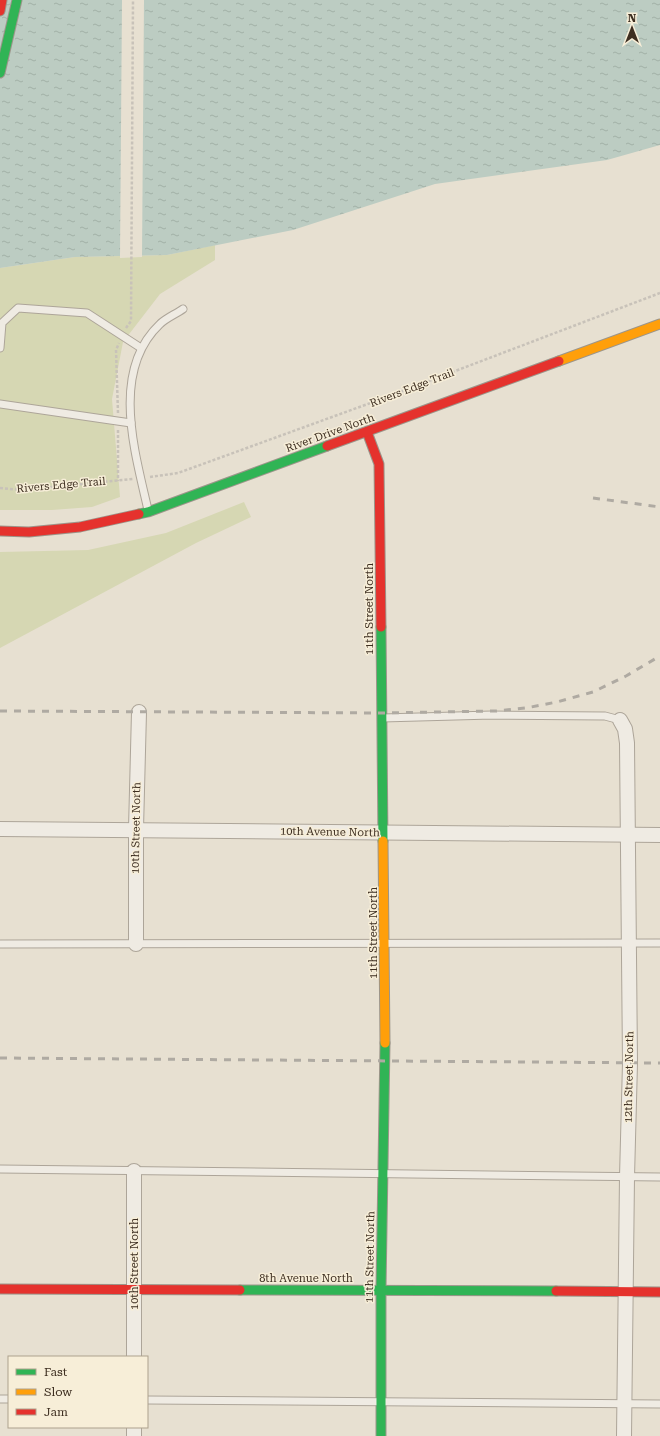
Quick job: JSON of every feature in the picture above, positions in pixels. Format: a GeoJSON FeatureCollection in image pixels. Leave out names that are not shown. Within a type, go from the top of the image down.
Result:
{"type":"FeatureCollection","features":[{"type":"Feature","properties":{"kind":"street"},"geometry":{"type":"LineString","coordinates":[[0,11],[2,0]]}},
{"type":"Feature","properties":{"kind":"street"},"geometry":{"type":"LineString","coordinates":[[0,73],[18,0]]}},
{"type":"Feature","properties":{"kind":"street","name":"River Drive North"},"geometry":{"type":"LineString","coordinates":[[0,531],[29,532],[80,527],[148,512],[660,324]]}},
{"type":"Feature","properties":{"kind":"street","name":"11th Street North"},"geometry":{"type":"LineString","coordinates":[[367,432],[379,464],[380,471],[385,944],[381,1436]]}},
{"type":"Feature","properties":{"kind":"street","name":"10th Street North"},"geometry":{"type":"LineString","coordinates":[[136,944],[136,829],[139,712]]}},
{"type":"Feature","properties":{"kind":"street","name":"12th Street North"},"geometry":{"type":"LineString","coordinates":[[620,720],[625,729],[627,743],[629,834],[630,1063],[625,1293],[624,1436]]}},
{"type":"Feature","properties":{"kind":"street","name":"10th Avenue North"},"geometry":{"type":"LineString","coordinates":[[0,829],[136,829],[660,835]]}},
{"type":"Feature","properties":{"kind":"street","name":"10th Street North"},"geometry":{"type":"LineString","coordinates":[[134,1171],[134,1356]]}},
{"type":"Feature","properties":{"kind":"street","name":"8th Avenue North"},"geometry":{"type":"LineString","coordinates":[[0,1289],[660,1292]]}},
{"type":"Feature","properties":{"kind":"lane"},"geometry":{"type":"LineString","coordinates":[[0,348],[2,323],[18,308],[87,313],[141,348]]}},
{"type":"Feature","properties":{"kind":"lane"},"geometry":{"type":"LineString","coordinates":[[148,512],[130,423],[130,399],[135,366],[141,348],[160,323],[183,309]]}},
{"type":"Feature","properties":{"kind":"lane"},"geometry":{"type":"LineString","coordinates":[[0,404],[130,423]]}},
{"type":"Feature","properties":{"kind":"lane"},"geometry":{"type":"LineString","coordinates":[[382,718],[492,715],[605,716],[620,720]]}},
{"type":"Feature","properties":{"kind":"lane"},"geometry":{"type":"LineString","coordinates":[[0,944],[660,943]]}},
{"type":"Feature","properties":{"kind":"lane"},"geometry":{"type":"LineString","coordinates":[[0,1169],[660,1177]]}},
{"type":"Feature","properties":{"kind":"lane"},"geometry":{"type":"LineString","coordinates":[[148,1400],[660,1404]]}},
{"type":"Feature","properties":{"kind":"path"},"geometry":{"type":"LineString","coordinates":[[118,480],[116,350],[124,329],[131,321],[134,0]]}},
{"type":"Feature","properties":{"kind":"path","name":"Rivers Edge Trail"},"geometry":{"type":"LineString","coordinates":[[162,475],[178,473],[344,413],[660,294]]}},
{"type":"Feature","properties":{"kind":"path","name":"Rivers Edge Trail"},"geometry":{"type":"LineString","coordinates":[[0,488],[22,490],[122,480]]}},
{"type":"Feature","properties":{"kind":"green space"},"geometry":{"type":"Polygon","coordinates":[[[215,245],[215,260],[160,294],[123,342],[112,399],[120,497],[92,507],[52,510],[0,510],[0,268],[75,257],[167,255],[215,245]]]}},
{"type":"Feature","properties":{"kind":"green space"},"geometry":{"type":"Polygon","coordinates":[[[244,502],[251,517],[196,543],[0,648],[0,552],[88,550],[166,533],[244,502]]]}},
{"type":"Feature","properties":{"kind":"water"},"geometry":{"type":"Polygon","coordinates":[[[0,0],[660,0],[660,145],[607,160],[435,184],[293,230],[167,255],[75,257],[0,268],[0,0]]]}},
{"type":"Feature","properties":{"kind":"pier"},"geometry":{"type":"Polygon","coordinates":[[[122,0],[144,0],[142,257],[120,258],[122,0]]]}},
{"type":"Feature","properties":{"kind":"railway"},"geometry":{"type":"LineString","coordinates":[[593,498],[660,507]]}},
{"type":"Feature","properties":{"kind":"railway"},"geometry":{"type":"LineString","coordinates":[[0,711],[382,713],[496,711],[526,708],[557,702],[593,692],[626,676],[660,656]]}},
{"type":"Feature","properties":{"kind":"railway"},"geometry":{"type":"LineString","coordinates":[[0,1058],[660,1063]]}},
{"type":"Feature","properties":{"kind":"traffic: fast"},"geometry":{"type":"LineString","coordinates":[[0,73],[17,0]]}},
{"type":"Feature","properties":{"kind":"traffic: fast"},"geometry":{"type":"LineString","coordinates":[[139,514],[327,446]]}},
{"type":"Feature","properties":{"kind":"traffic: fast"},"geometry":{"type":"LineString","coordinates":[[381,627],[383,841]]}},
{"type":"Feature","properties":{"kind":"traffic: fast"},"geometry":{"type":"LineString","coordinates":[[381,1436],[381,1290],[385,1043]]}},
{"type":"Feature","properties":{"kind":"traffic: fast"},"geometry":{"type":"LineString","coordinates":[[240,1290],[556,1291]]}},
{"type":"Feature","properties":{"kind":"traffic: slow"},"geometry":{"type":"LineString","coordinates":[[559,361],[660,324]]}},
{"type":"Feature","properties":{"kind":"traffic: slow"},"geometry":{"type":"LineString","coordinates":[[383,841],[385,1043]]}},
{"type":"Feature","properties":{"kind":"traffic: jam"},"geometry":{"type":"LineString","coordinates":[[0,11],[2,0]]}},
{"type":"Feature","properties":{"kind":"traffic: jam"},"geometry":{"type":"LineString","coordinates":[[327,446],[559,361]]}},
{"type":"Feature","properties":{"kind":"traffic: jam"},"geometry":{"type":"LineString","coordinates":[[367,432],[379,464],[381,627]]}},
{"type":"Feature","properties":{"kind":"traffic: jam"},"geometry":{"type":"LineString","coordinates":[[0,531],[29,532],[80,527],[139,514]]}},
{"type":"Feature","properties":{"kind":"traffic: jam"},"geometry":{"type":"LineString","coordinates":[[0,1289],[240,1290]]}},
{"type":"Feature","properties":{"kind":"traffic: jam"},"geometry":{"type":"LineString","coordinates":[[556,1291],[660,1292]]}}]}
